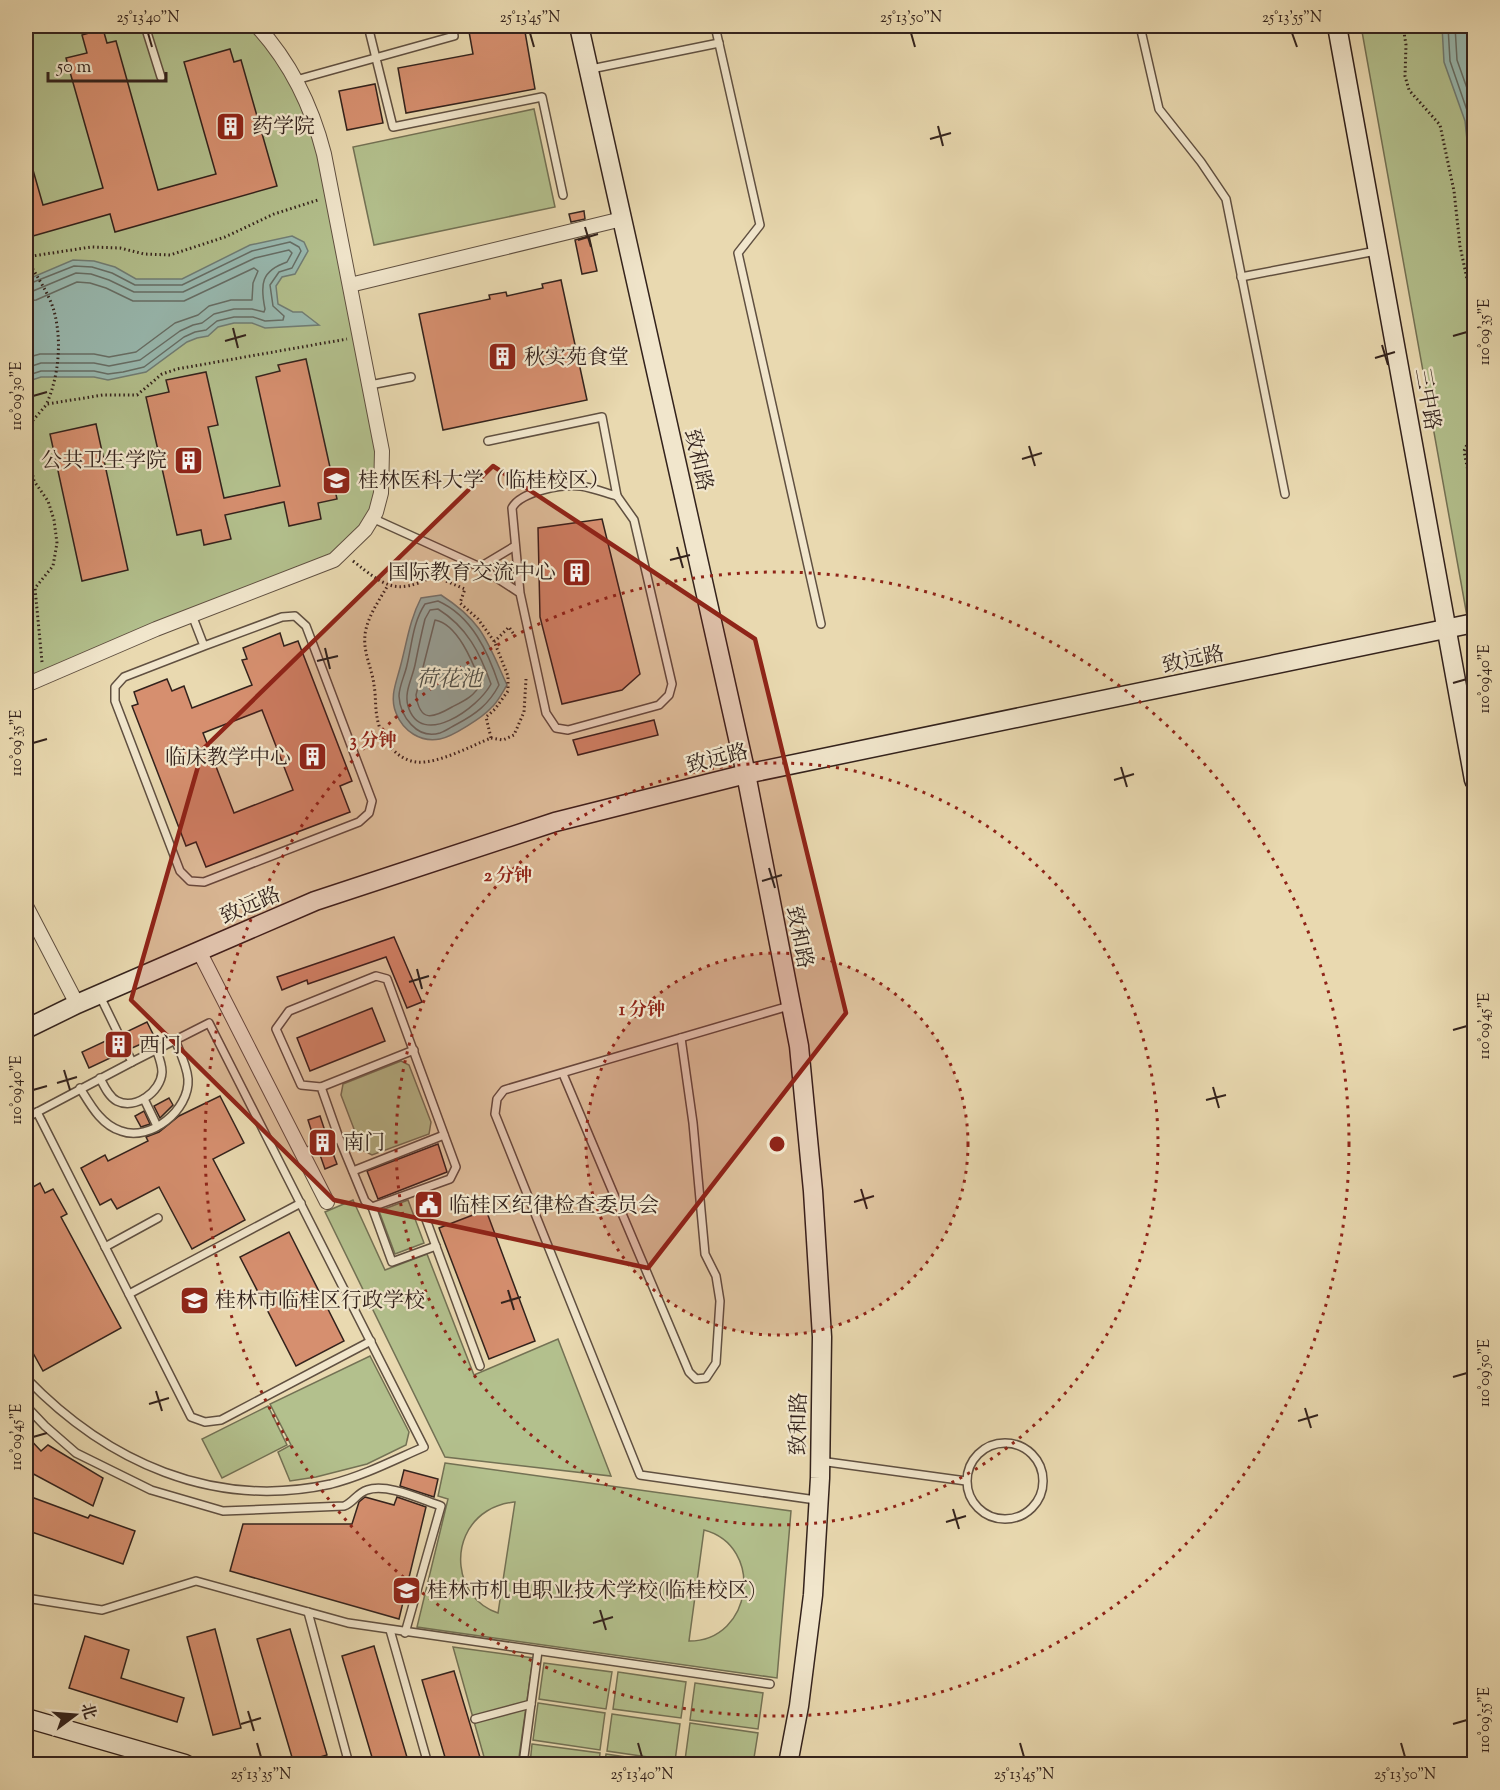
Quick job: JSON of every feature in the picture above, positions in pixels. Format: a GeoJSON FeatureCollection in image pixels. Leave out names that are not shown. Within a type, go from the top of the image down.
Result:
{"type":"FeatureCollection","features":[{"type":"Feature","properties":{"kind":"main road","name":"致和路"},"geometry":{"type":"LineString","coordinates":[[579,26],[746,774],[799,1046],[822,1337],[819,1500],[813,1594],[799,1706],[788,1764]]}},
{"type":"Feature","properties":{"kind":"main road","name":"三中路"},"geometry":{"type":"LineString","coordinates":[[1337,26],[1474,780]]}},
{"type":"Feature","properties":{"kind":"main road","name":"致远路"},"geometry":{"type":"LineString","coordinates":[[26,1029],[76,1004],[315,901],[555,822],[746,774],[1474,623]]}},
{"type":"Feature","properties":{"kind":"main road"},"geometry":{"type":"LineString","coordinates":[[26,1718],[185,1764]]}},
{"type":"Feature","properties":{"kind":"main road"},"geometry":{"type":"LineString","coordinates":[[26,1731],[146,1764]]}},
{"type":"Feature","properties":{"kind":"street"},"geometry":{"type":"LineString","coordinates":[[26,685],[192,615],[334,560],[365,530],[376,512],[383,474],[382,452],[319,133],[296,80],[274,44],[257,26]]}},
{"type":"Feature","properties":{"kind":"street"},"geometry":{"type":"LineString","coordinates":[[350,285],[622,219]]}},
{"type":"Feature","properties":{"kind":"street"},"geometry":{"type":"LineString","coordinates":[[26,906],[76,1004]]}},
{"type":"Feature","properties":{"kind":"street"},"geometry":{"type":"LineString","coordinates":[[199,951],[327,1202]]}},
{"type":"Feature","properties":{"kind":"lane"},"geometry":{"type":"LineString","coordinates":[[26,31],[44,26]]}},
{"type":"Feature","properties":{"kind":"lane"},"geometry":{"type":"LineString","coordinates":[[145,26],[161,77]]}},
{"type":"Feature","properties":{"kind":"lane"},"geometry":{"type":"LineString","coordinates":[[368,26],[393,127],[542,97],[563,195]]}},
{"type":"Feature","properties":{"kind":"lane"},"geometry":{"type":"LineString","coordinates":[[296,80],[454,36],[452,26]]}},
{"type":"Feature","properties":{"kind":"lane"},"geometry":{"type":"LineString","coordinates":[[715,26],[760,225],[738,253],[821,624]]}},
{"type":"Feature","properties":{"kind":"lane"},"geometry":{"type":"LineString","coordinates":[[1140,26],[1159,109],[1201,162],[1226,199],[1285,494]]}},
{"type":"Feature","properties":{"kind":"lane"},"geometry":{"type":"LineString","coordinates":[[588,70],[719,43]]}},
{"type":"Feature","properties":{"kind":"lane"},"geometry":{"type":"LineString","coordinates":[[1241,276],[1378,251]]}},
{"type":"Feature","properties":{"kind":"lane"},"geometry":{"type":"LineString","coordinates":[[370,386],[411,377]]}},
{"type":"Feature","properties":{"kind":"lane"},"geometry":{"type":"LineString","coordinates":[[488,441],[602,417],[617,496],[634,520],[672,684],[671,691],[659,705],[568,730],[554,726],[546,713],[520,594],[512,508],[523,497],[548,489],[575,486],[617,496]]}},
{"type":"Feature","properties":{"kind":"lane"},"geometry":{"type":"LineString","coordinates":[[372,518],[480,567],[520,594]]}},
{"type":"Feature","properties":{"kind":"lane"},"geometry":{"type":"LineString","coordinates":[[480,567],[515,546]]}},
{"type":"Feature","properties":{"kind":"lane"},"geometry":{"type":"LineString","coordinates":[[192,615],[204,646]]}},
{"type":"Feature","properties":{"kind":"lane"},"geometry":{"type":"LineString","coordinates":[[295,616],[306,626],[372,801],[369,813],[359,822],[204,882],[190,882],[180,871],[115,701],[115,687],[124,678],[204,646],[282,617],[295,616]]}},
{"type":"Feature","properties":{"kind":"lane"},"geometry":{"type":"LineString","coordinates":[[372,1207],[450,1179],[456,1167],[414,1050],[387,979],[376,976],[289,1011],[276,1029],[301,1085],[321,1087],[414,1050]]}},
{"type":"Feature","properties":{"kind":"lane"},"geometry":{"type":"LineString","coordinates":[[99,994],[132,1062]]}},
{"type":"Feature","properties":{"kind":"lane"},"geometry":{"type":"LineString","coordinates":[[791,1006],[504,1090],[497,1099],[495,1114],[640,1475],[819,1500]]}},
{"type":"Feature","properties":{"kind":"lane"},"geometry":{"type":"LineString","coordinates":[[26,1118],[80,1088],[210,1023],[424,1447],[357,1476],[333,1483],[288,1491],[263,1492],[214,1486],[158,1470],[123,1453],[81,1428],[46,1399],[26,1378]]}},
{"type":"Feature","properties":{"kind":"lane"},"geometry":{"type":"LineString","coordinates":[[563,1074],[690,1372],[696,1379],[706,1378],[716,1363],[720,1301],[716,1276],[705,1254],[693,1123],[681,1038]]}},
{"type":"Feature","properties":{"kind":"lane"},"geometry":{"type":"LineString","coordinates":[[80,1088],[100,1117],[118,1130],[137,1132],[157,1126],[171,1117],[187,1092],[186,1072],[175,1040]]}},
{"type":"Feature","properties":{"kind":"lane"},"geometry":{"type":"LineString","coordinates":[[100,1078],[116,1101],[128,1103],[144,1098],[156,1088],[162,1075],[162,1065],[156,1049]]}},
{"type":"Feature","properties":{"kind":"lane"},"geometry":{"type":"LineString","coordinates":[[321,1087],[339,1138],[365,1201],[372,1207],[392,1262],[436,1246]]}},
{"type":"Feature","properties":{"kind":"lane"},"geometry":{"type":"LineString","coordinates":[[144,1098],[157,1126]]}},
{"type":"Feature","properties":{"kind":"lane"},"geometry":{"type":"LineString","coordinates":[[37,1112],[192,1417],[205,1422],[221,1420],[371,1341]]}},
{"type":"Feature","properties":{"kind":"lane"},"geometry":{"type":"LineString","coordinates":[[353,1171],[444,1135]]}},
{"type":"Feature","properties":{"kind":"lane"},"geometry":{"type":"LineString","coordinates":[[303,1153],[339,1138]]}},
{"type":"Feature","properties":{"kind":"lane"},"geometry":{"type":"LineString","coordinates":[[129,1294],[301,1203]]}},
{"type":"Feature","properties":{"kind":"lane"},"geometry":{"type":"LineString","coordinates":[[424,1214],[480,1366]]}},
{"type":"Feature","properties":{"kind":"lane"},"geometry":{"type":"LineString","coordinates":[[105,1247],[158,1218]]}},
{"type":"Feature","properties":{"kind":"lane"},"geometry":{"type":"LineString","coordinates":[[26,1406],[76,1453],[151,1490],[223,1511],[344,1506],[362,1492],[380,1488],[441,1506],[405,1633]]}},
{"type":"Feature","properties":{"kind":"lane"},"geometry":{"type":"LineString","coordinates":[[1006,1443],[1018,1445],[1038,1460],[1044,1484],[1033,1508],[1023,1516],[1004,1519],[985,1514],[975,1506],[966,1481],[968,1469],[983,1449],[994,1444],[1006,1443]]}},
{"type":"Feature","properties":{"kind":"lane"},"geometry":{"type":"LineString","coordinates":[[820,1461],[966,1481]]}},
{"type":"Feature","properties":{"kind":"lane"},"geometry":{"type":"LineString","coordinates":[[26,1598],[102,1610],[196,1581],[348,1623],[770,1684]]}},
{"type":"Feature","properties":{"kind":"lane"},"geometry":{"type":"LineString","coordinates":[[308,1612],[349,1764]]}},
{"type":"Feature","properties":{"kind":"lane"},"geometry":{"type":"LineString","coordinates":[[390,1630],[428,1764]]}},
{"type":"Feature","properties":{"kind":"lane"},"geometry":{"type":"LineString","coordinates":[[523,1764],[538,1651]]}},
{"type":"Feature","properties":{"kind":"lane"},"geometry":{"type":"LineString","coordinates":[[475,1719],[531,1704]]}},
{"type":"Feature","properties":{"kind":"path"},"geometry":{"type":"LineString","coordinates":[[1403,26],[1406,45],[1405,76],[1409,90],[1440,125],[1454,191],[1460,246],[1474,312]]}},
{"type":"Feature","properties":{"kind":"path"},"geometry":{"type":"LineString","coordinates":[[44,677],[35,588],[53,566],[57,543],[54,520],[48,501],[33,481],[26,445],[29,425],[47,404],[52,391],[58,356],[54,310],[26,257],[91,247],[120,248],[144,254],[170,255],[225,237],[274,214],[333,195]]}},
{"type":"Feature","properties":{"kind":"path"},"geometry":{"type":"LineString","coordinates":[[47,404],[103,395],[136,395],[162,374],[177,369],[361,337]]}},
{"type":"Feature","properties":{"kind":"path"},"geometry":{"type":"LineString","coordinates":[[1474,429],[1464,451],[1470,481],[1474,485]]}},
{"type":"Feature","properties":{"kind":"path"},"geometry":{"type":"LineString","coordinates":[[342,553],[388,585],[406,588],[434,576],[465,589],[460,603],[478,619],[494,642],[508,676],[508,691],[486,717],[491,738]]}},
{"type":"Feature","properties":{"kind":"path"},"geometry":{"type":"LineString","coordinates":[[388,585],[367,626],[365,640],[380,731],[388,744],[400,756],[419,762],[438,759],[491,738],[503,740],[514,735],[524,712],[526,677]]}},
{"type":"Feature","properties":{"kind":"path"},"geometry":{"type":"LineString","coordinates":[[494,642],[509,627],[520,643]]}},
{"type":"Feature","properties":{"kind":"highlighted area"},"geometry":{"type":"Polygon","coordinates":[[[493,466],[755,639],[846,1013],[648,1268],[334,1200],[131,1000],[203,749],[493,466]]]}},
{"type":"Feature","properties":{"kind":"green space"},"geometry":{"type":"Polygon","coordinates":[[[26,26],[257,26],[312,113],[379,430],[376,512],[334,560],[26,685],[26,26]]]}},
{"type":"Feature","properties":{"kind":"green space"},"geometry":{"type":"Polygon","coordinates":[[[1361,26],[1474,26],[1474,655],[1361,26]]]}},
{"type":"Feature","properties":{"kind":"green space"},"geometry":{"type":"Polygon","coordinates":[[[534,109],[555,207],[374,245],[353,147],[534,109]]]}},
{"type":"Feature","properties":{"kind":"green space"},"geometry":{"type":"Polygon","coordinates":[[[401,1061],[409,1065],[431,1122],[429,1134],[372,1155],[362,1150],[341,1095],[343,1084],[401,1061]]]}},
{"type":"Feature","properties":{"kind":"green space"},"geometry":{"type":"Polygon","coordinates":[[[353,1200],[385,1270],[427,1254],[474,1375],[558,1339],[611,1476],[445,1457],[325,1212],[353,1200]]]}},
{"type":"Feature","properties":{"kind":"green space"},"geometry":{"type":"Polygon","coordinates":[[[408,1200],[424,1243],[395,1254],[379,1211],[408,1200]]]}},
{"type":"Feature","properties":{"kind":"green space"},"geometry":{"type":"Polygon","coordinates":[[[370,1356],[409,1432],[406,1445],[367,1464],[290,1481],[278,1452],[291,1445],[270,1404],[370,1356]]]}},
{"type":"Feature","properties":{"kind":"green space"},"geometry":{"type":"Polygon","coordinates":[[[268,1406],[287,1445],[222,1478],[202,1439],[268,1406]]]}},
{"type":"Feature","properties":{"kind":"green space"},"geometry":{"type":"Polygon","coordinates":[[[445,1463],[791,1511],[777,1678],[417,1627],[448,1499],[438,1496],[445,1463]],[[515,1502],[490,1509],[474,1522],[461,1551],[461,1566],[472,1595],[483,1606],[498,1613],[515,1502]],[[704,1530],[689,1641],[711,1637],[727,1626],[738,1610],[743,1592],[743,1572],[736,1554],[723,1539],[704,1530]]]}},
{"type":"Feature","properties":{"kind":"green space"},"geometry":{"type":"Polygon","coordinates":[[[453,1647],[533,1658],[518,1764],[486,1764],[453,1647]]]}},
{"type":"Feature","properties":{"kind":"green space"},"geometry":{"type":"Polygon","coordinates":[[[544,1663],[612,1672],[606,1709],[539,1699],[544,1663]]]}},
{"type":"Feature","properties":{"kind":"green space"},"geometry":{"type":"Polygon","coordinates":[[[618,1672],[686,1682],[681,1718],[613,1709],[618,1672]]]}},
{"type":"Feature","properties":{"kind":"green space"},"geometry":{"type":"Polygon","coordinates":[[[695,1683],[763,1693],[758,1729],[690,1720],[695,1683]]]}},
{"type":"Feature","properties":{"kind":"green space"},"geometry":{"type":"Polygon","coordinates":[[[538,1703],[605,1713],[600,1750],[533,1740],[538,1703]]]}},
{"type":"Feature","properties":{"kind":"green space"},"geometry":{"type":"Polygon","coordinates":[[[612,1714],[680,1724],[675,1761],[607,1751],[612,1714]]]}},
{"type":"Feature","properties":{"kind":"green space"},"geometry":{"type":"Polygon","coordinates":[[[690,1723],[758,1733],[753,1764],[716,1764],[685,1760],[690,1723]]]}},
{"type":"Feature","properties":{"kind":"green space"},"geometry":{"type":"Polygon","coordinates":[[[532,1744],[600,1753],[599,1764],[530,1764],[532,1744]]]}},
{"type":"Feature","properties":{"kind":"green space"},"geometry":{"type":"Polygon","coordinates":[[[606,1754],[674,1764],[605,1764],[606,1754]]]}},
{"type":"Feature","properties":{"kind":"water"},"geometry":{"type":"Polygon","coordinates":[[[1442,26],[1474,26],[1474,206],[1465,121],[1444,62],[1442,26]]]}},
{"type":"Feature","properties":{"kind":"water"},"geometry":{"type":"Polygon","coordinates":[[[292,236],[304,242],[308,251],[295,274],[282,277],[276,286],[278,304],[293,312],[302,312],[319,325],[265,328],[252,323],[234,323],[218,327],[208,336],[187,342],[146,372],[108,380],[94,377],[41,377],[26,382],[26,280],[73,260],[94,261],[115,267],[136,279],[182,279],[250,245],[292,236]]]}},
{"type":"Feature","properties":{"kind":"water","name":"荷花池"},"geometry":{"type":"Polygon","coordinates":[[[441,595],[475,624],[488,644],[507,685],[496,703],[487,712],[452,735],[433,740],[413,734],[403,725],[394,707],[393,695],[417,606],[421,598],[441,595]]]}},
{"type":"Feature","properties":{"kind":"building"},"geometry":{"type":"Polygon","coordinates":[[[468,26],[524,26],[535,89],[406,113],[398,68],[473,54],[468,26]]]}},
{"type":"Feature","properties":{"kind":"building","name":"药学院"},"geometry":{"type":"Polygon","coordinates":[[[103,29],[107,43],[116,41],[158,190],[216,174],[184,62],[230,49],[234,62],[241,60],[277,186],[115,232],[110,214],[26,238],[26,156],[29,156],[43,205],[103,188],[66,58],[87,53],[82,35],[103,29]]]}},
{"type":"Feature","properties":{"kind":"building"},"geometry":{"type":"Polygon","coordinates":[[[375,84],[383,123],[347,130],[339,91],[375,84]]]}},
{"type":"Feature","properties":{"kind":"building"},"geometry":{"type":"Polygon","coordinates":[[[584,211],[585,219],[571,222],[569,214],[584,211]]]}},
{"type":"Feature","properties":{"kind":"building"},"geometry":{"type":"Polygon","coordinates":[[[589,236],[597,271],[582,274],[575,240],[589,236]]]}},
{"type":"Feature","properties":{"kind":"building","name":"秋实苑食堂"},"geometry":{"type":"Polygon","coordinates":[[[561,280],[587,400],[443,430],[419,314],[490,299],[489,295],[506,292],[507,296],[543,288],[542,284],[561,280]]]}},
{"type":"Feature","properties":{"kind":"building","name":"公共卫生学院"},"geometry":{"type":"Polygon","coordinates":[[[306,359],[337,499],[318,503],[321,519],[289,526],[284,502],[225,515],[231,539],[204,545],[201,530],[177,535],[146,397],[169,392],[166,380],[206,372],[218,425],[208,427],[224,498],[280,486],[256,377],[280,371],[278,365],[306,359]]]}},
{"type":"Feature","properties":{"kind":"building"},"geometry":{"type":"Polygon","coordinates":[[[96,424],[128,570],[82,581],[50,434],[96,424]]]}},
{"type":"Feature","properties":{"kind":"building","name":"国际教育交流中心"},"geometry":{"type":"Polygon","coordinates":[[[602,519],[640,674],[622,690],[562,704],[540,617],[538,528],[602,519]]]}},
{"type":"Feature","properties":{"kind":"building","name":"临床教学中心"},"geometry":{"type":"Polygon","coordinates":[[[280,633],[284,646],[298,641],[352,781],[340,786],[350,812],[206,867],[196,842],[186,846],[132,706],[138,704],[134,692],[167,679],[172,691],[184,686],[192,708],[252,685],[242,660],[247,659],[243,648],[280,633]],[[262,710],[203,733],[234,813],[293,790],[262,710]]]}},
{"type":"Feature","properties":{"kind":"building"},"geometry":{"type":"Polygon","coordinates":[[[654,720],[658,735],[578,755],[573,740],[654,720]]]}},
{"type":"Feature","properties":{"kind":"building"},"geometry":{"type":"Polygon","coordinates":[[[394,937],[422,1002],[407,1008],[386,957],[308,984],[307,980],[282,990],[277,977],[394,937]]]}},
{"type":"Feature","properties":{"kind":"building"},"geometry":{"type":"Polygon","coordinates":[[[372,1008],[385,1041],[310,1071],[297,1038],[372,1008]]]}},
{"type":"Feature","properties":{"kind":"building"},"geometry":{"type":"Polygon","coordinates":[[[147,1022],[155,1038],[132,1048],[124,1033],[147,1022]]]}},
{"type":"Feature","properties":{"kind":"building"},"geometry":{"type":"Polygon","coordinates":[[[114,1037],[121,1053],[89,1068],[82,1052],[114,1037]]]}},
{"type":"Feature","properties":{"kind":"building"},"geometry":{"type":"Polygon","coordinates":[[[220,1096],[244,1143],[213,1159],[245,1220],[192,1249],[159,1187],[117,1209],[111,1199],[100,1205],[81,1168],[105,1155],[108,1161],[148,1141],[146,1137],[159,1132],[179,1116],[220,1096]]]}},
{"type":"Feature","properties":{"kind":"building"},"geometry":{"type":"Polygon","coordinates":[[[169,1098],[173,1105],[160,1118],[154,1106],[169,1098]]]}},
{"type":"Feature","properties":{"kind":"building"},"geometry":{"type":"Polygon","coordinates":[[[144,1111],[150,1124],[141,1127],[135,1116],[144,1111]]]}},
{"type":"Feature","properties":{"kind":"building"},"geometry":{"type":"Polygon","coordinates":[[[320,1116],[327,1137],[315,1142],[308,1120],[320,1116]]]}},
{"type":"Feature","properties":{"kind":"building"},"geometry":{"type":"Polygon","coordinates":[[[438,1144],[447,1172],[378,1199],[367,1171],[438,1144]]]}},
{"type":"Feature","properties":{"kind":"building"},"geometry":{"type":"Polygon","coordinates":[[[331,1148],[337,1164],[325,1169],[319,1152],[331,1148]]]}},
{"type":"Feature","properties":{"kind":"building"},"geometry":{"type":"Polygon","coordinates":[[[40,1183],[45,1193],[53,1189],[67,1214],[61,1217],[121,1328],[43,1371],[33,1353],[26,1357],[26,1191],[40,1183]]]}},
{"type":"Feature","properties":{"kind":"building"},"geometry":{"type":"Polygon","coordinates":[[[486,1210],[535,1341],[489,1359],[439,1228],[486,1210]]]}},
{"type":"Feature","properties":{"kind":"building"},"geometry":{"type":"Polygon","coordinates":[[[289,1232],[344,1341],[296,1366],[240,1257],[289,1232]]]}},
{"type":"Feature","properties":{"kind":"building"},"geometry":{"type":"Polygon","coordinates":[[[26,1435],[41,1451],[48,1445],[103,1478],[93,1506],[26,1470],[26,1435]]]}},
{"type":"Feature","properties":{"kind":"building"},"geometry":{"type":"Polygon","coordinates":[[[404,1470],[438,1479],[434,1497],[400,1486],[404,1470]]]}},
{"type":"Feature","properties":{"kind":"building"},"geometry":{"type":"Polygon","coordinates":[[[26,1495],[88,1518],[90,1515],[135,1531],[123,1564],[26,1530],[26,1495]]]}},
{"type":"Feature","properties":{"kind":"building"},"geometry":{"type":"Polygon","coordinates":[[[365,1497],[394,1505],[397,1497],[426,1507],[399,1619],[230,1571],[243,1524],[352,1524],[359,1502],[365,1497]]]}},
{"type":"Feature","properties":{"kind":"building"},"geometry":{"type":"Polygon","coordinates":[[[215,1629],[241,1728],[213,1735],[187,1637],[215,1629]]]}},
{"type":"Feature","properties":{"kind":"building"},"geometry":{"type":"Polygon","coordinates":[[[290,1629],[327,1755],[296,1764],[294,1764],[257,1639],[290,1629]]]}},
{"type":"Feature","properties":{"kind":"building"},"geometry":{"type":"Polygon","coordinates":[[[85,1636],[129,1650],[121,1678],[184,1698],[177,1722],[69,1688],[85,1636]]]}},
{"type":"Feature","properties":{"kind":"building"},"geometry":{"type":"Polygon","coordinates":[[[374,1646],[409,1764],[374,1764],[342,1656],[374,1646]]]}},
{"type":"Feature","properties":{"kind":"building"},"geometry":{"type":"Polygon","coordinates":[[[454,1671],[482,1764],[447,1764],[422,1680],[454,1671]]]}},
{"type":"Feature","properties":{"kind":"place","name":"药学院"},"geometry":{"type":"Point","coordinates":[231,126]}},
{"type":"Feature","properties":{"kind":"place","name":"秋实苑食堂"},"geometry":{"type":"Point","coordinates":[503,357]}},
{"type":"Feature","properties":{"kind":"place","name":"公共卫生学院"},"geometry":{"type":"Point","coordinates":[188,460]}},
{"type":"Feature","properties":{"kind":"place","name":"桂林医科大学（临桂校区）"},"geometry":{"type":"Point","coordinates":[337,480]}},
{"type":"Feature","properties":{"kind":"place","name":"国际教育交流中心"},"geometry":{"type":"Point","coordinates":[577,572]}},
{"type":"Feature","properties":{"kind":"place","name":"临床教学中心"},"geometry":{"type":"Point","coordinates":[312,757]}},
{"type":"Feature","properties":{"kind":"place","name":"西门"},"geometry":{"type":"Point","coordinates":[118,1045]}},
{"type":"Feature","properties":{"kind":"place","name":"南门"},"geometry":{"type":"Point","coordinates":[322,1142]}},
{"type":"Feature","properties":{"kind":"place","name":"临桂区纪律检查委员会"},"geometry":{"type":"Point","coordinates":[428,1205]}},
{"type":"Feature","properties":{"kind":"place","name":"桂林市临桂区行政学校"},"geometry":{"type":"Point","coordinates":[194,1300]}},
{"type":"Feature","properties":{"kind":"place","name":"桂林市机电职业技术学校(临桂校区)"},"geometry":{"type":"Point","coordinates":[406,1590]}}]}
